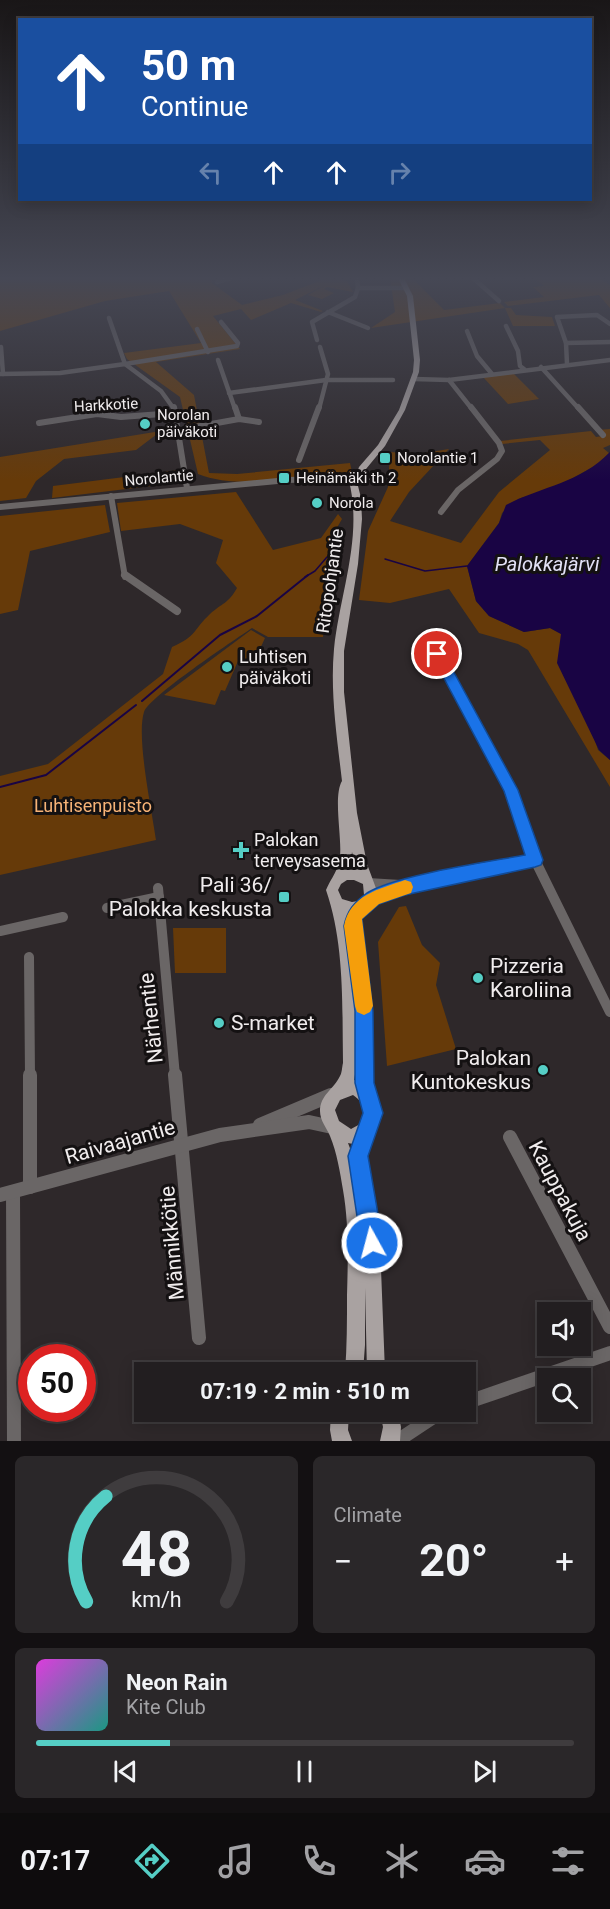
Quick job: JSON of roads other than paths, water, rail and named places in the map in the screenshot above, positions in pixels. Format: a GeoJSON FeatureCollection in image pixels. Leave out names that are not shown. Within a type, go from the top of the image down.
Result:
{"type":"FeatureCollection","features":[{"type":"Feature","properties":{"kind":"main road","name":"Ritopohjantie"},"geometry":{"type":"LineString","coordinates":[[367,881],[346,772],[339,653],[357,534],[358,483],[362,469],[370,460],[415,386],[417,360],[415,345]]}},
{"type":"Feature","properties":{"kind":"main road","name":"Ritopohjantie"},"geometry":{"type":"LineString","coordinates":[[358,483],[371,485],[370,460]]}},
{"type":"Feature","properties":{"kind":"main road","name":"Ritopohjantie"},"geometry":{"type":"LineString","coordinates":[[340,876],[348,860],[343,799],[346,772]]}},
{"type":"Feature","properties":{"kind":"main road"},"geometry":{"type":"LineString","coordinates":[[355,1362],[356,1227],[352,1188],[335,1129],[328,1117],[330,1099],[349,1071],[349,981],[337,903],[332,890],[340,876],[351,873],[367,881],[371,892],[355,915],[353,926],[362,980],[365,1083],[373,1113],[359,1146],[358,1156],[372,1243],[376,1362]]}},
{"type":"Feature","properties":{"kind":"main road"},"geometry":{"type":"LineString","coordinates":[[337,903],[349,909],[363,905]]}},
{"type":"Feature","properties":{"kind":"main road"},"geometry":{"type":"LineString","coordinates":[[337,1091],[355,1087],[369,1097]]}},
{"type":"Feature","properties":{"kind":"main road"},"geometry":{"type":"LineString","coordinates":[[335,1129],[352,1137],[368,1128]]}},
{"type":"Feature","properties":{"kind":"main road"},"geometry":{"type":"LineString","coordinates":[[339,1422],[342,1441]]}},
{"type":"Feature","properties":{"kind":"main road"},"geometry":{"type":"LineString","coordinates":[[390,1441],[391,1422]]}},
{"type":"Feature","properties":{"kind":"street"},"geometry":{"type":"LineString","coordinates":[[118,345],[125,364],[166,395],[175,413],[187,488]]}},
{"type":"Feature","properties":{"kind":"street"},"geometry":{"type":"LineString","coordinates":[[205,345],[208,352]]}},
{"type":"Feature","properties":{"kind":"street"},"geometry":{"type":"LineString","coordinates":[[1,347],[2,374],[60,373],[208,352],[232,348],[235,345]]}},
{"type":"Feature","properties":{"kind":"street"},"geometry":{"type":"LineString","coordinates":[[473,345],[477,356],[492,374]]}},
{"type":"Feature","properties":{"kind":"street"},"geometry":{"type":"LineString","coordinates":[[515,345],[518,361],[524,369]]}},
{"type":"Feature","properties":{"kind":"street"},"geometry":{"type":"LineString","coordinates":[[566,345],[567,364]]}},
{"type":"Feature","properties":{"kind":"street"},"geometry":{"type":"LineString","coordinates":[[299,460],[314,426],[328,374],[320,347]]}},
{"type":"Feature","properties":{"kind":"street"},"geometry":{"type":"LineString","coordinates":[[218,360],[239,419]]}},
{"type":"Feature","properties":{"kind":"street"},"geometry":{"type":"LineString","coordinates":[[414,380],[449,380],[610,360]]}},
{"type":"Feature","properties":{"kind":"street"},"geometry":{"type":"LineString","coordinates":[[541,367],[603,435]]}},
{"type":"Feature","properties":{"kind":"street"},"geometry":{"type":"LineString","coordinates":[[229,393],[326,380],[393,380]]}},
{"type":"Feature","properties":{"kind":"street"},"geometry":{"type":"LineString","coordinates":[[441,512],[458,490],[497,459],[502,450],[499,443],[449,380]]}},
{"type":"Feature","properties":{"kind":"street","name":"Harkkotie"},"geometry":{"type":"LineString","coordinates":[[39,423],[97,414],[121,417],[175,413]]}},
{"type":"Feature","properties":{"kind":"street"},"geometry":{"type":"LineString","coordinates":[[178,430],[239,419],[259,422]]}},
{"type":"Feature","properties":{"kind":"street","name":"Norolantie"},"geometry":{"type":"LineString","coordinates":[[0,507],[187,488],[321,478],[358,483]]}},
{"type":"Feature","properties":{"kind":"street"},"geometry":{"type":"LineString","coordinates":[[111,496],[125,577],[177,611]]}},
{"type":"Feature","properties":{"kind":"street"},"geometry":{"type":"LineString","coordinates":[[434,641],[437,654],[511,790],[535,860],[610,1012]]}},
{"type":"Feature","properties":{"kind":"street"},"geometry":{"type":"LineString","coordinates":[[363,905],[405,887],[535,860]]}},
{"type":"Feature","properties":{"kind":"street"},"geometry":{"type":"LineString","coordinates":[[367,881],[405,887]]}},
{"type":"Feature","properties":{"kind":"street","name":"Närhentie"},"geometry":{"type":"LineString","coordinates":[[107,908],[158,892],[184,1144]]}},
{"type":"Feature","properties":{"kind":"street"},"geometry":{"type":"LineString","coordinates":[[0,931],[63,917]]}},
{"type":"Feature","properties":{"kind":"street"},"geometry":{"type":"LineString","coordinates":[[29,957],[30,1187]]}},
{"type":"Feature","properties":{"kind":"street","name":"Raivaajantie"},"geometry":{"type":"LineString","coordinates":[[250,1129],[318,1103],[337,1091]]}},
{"type":"Feature","properties":{"kind":"street","name":"Raivaajantie"},"geometry":{"type":"LineString","coordinates":[[6,1193],[184,1144],[250,1129],[309,1122],[319,1122],[335,1129]]}},
{"type":"Feature","properties":{"kind":"street","name":"Kauppakuja"},"geometry":{"type":"LineString","coordinates":[[510,1137],[610,1327]]}},
{"type":"Feature","properties":{"kind":"street","name":"Männikkötie"},"geometry":{"type":"LineString","coordinates":[[184,1144],[199,1338]]}},
{"type":"Feature","properties":{"kind":"street"},"geometry":{"type":"LineString","coordinates":[[6,1193],[14,1441]]}},
{"type":"Feature","properties":{"kind":"street"},"geometry":{"type":"LineString","coordinates":[[476,1399],[610,1353]]}},
{"type":"Feature","properties":{"kind":"street"},"geometry":{"type":"LineString","coordinates":[[397,1441],[426,1422]]}},
{"type":"Feature","properties":{"kind":"water","name":"Palokkajärvi"},"geometry":{"type":"Polygon","coordinates":[[[610,452],[610,760],[599,750],[557,663],[561,634],[550,628],[524,632],[489,616],[476,601],[467,566],[499,523],[506,505],[573,478],[598,463],[610,452]]]}},
{"type":"Feature","properties":{"kind":"waterway"},"geometry":{"type":"LineString","coordinates":[[307,576],[315,571],[327,557]]}},
{"type":"Feature","properties":{"kind":"waterway"},"geometry":{"type":"LineString","coordinates":[[385,559],[425,571],[467,566]]}},
{"type":"Feature","properties":{"kind":"waterway"},"geometry":{"type":"LineString","coordinates":[[142,701],[220,635],[257,616],[307,576]]}},
{"type":"Feature","properties":{"kind":"waterway"},"geometry":{"type":"LineString","coordinates":[[0,787],[46,775],[136,705]]}},
{"type":"Feature","properties":{"kind":"place","name":"Norolan päiväkoti"},"geometry":{"type":"Point","coordinates":[145,424]}},
{"type":"Feature","properties":{"kind":"place","name":"Norolantie 1"},"geometry":{"type":"Point","coordinates":[385,458]}},
{"type":"Feature","properties":{"kind":"place","name":"Heinämäki th 2"},"geometry":{"type":"Point","coordinates":[284,478]}},
{"type":"Feature","properties":{"kind":"place","name":"Norola"},"geometry":{"type":"Point","coordinates":[317,503]}},
{"type":"Feature","properties":{"kind":"place","name":"Luhtisen päiväkoti"},"geometry":{"type":"Point","coordinates":[227,667]}},
{"type":"Feature","properties":{"kind":"place","name":"Palokan terveysasema"},"geometry":{"type":"Point","coordinates":[241,850]}},
{"type":"Feature","properties":{"kind":"place","name":"Pali 36/ Palokka keskusta"},"geometry":{"type":"Point","coordinates":[284,897]}},
{"type":"Feature","properties":{"kind":"place","name":"Pizzeria Karoliina"},"geometry":{"type":"Point","coordinates":[478,978]}},
{"type":"Feature","properties":{"kind":"place","name":"S-market"},"geometry":{"type":"Point","coordinates":[219,1023]}},
{"type":"Feature","properties":{"kind":"place","name":"Palokan Kuntokeskus"},"geometry":{"type":"Point","coordinates":[543,1070]}},
{"type":"Feature","properties":{"kind":"park label","name":"Luhtisenpuisto"},"geometry":{"type":"Point","coordinates":[93,806]}}]}
